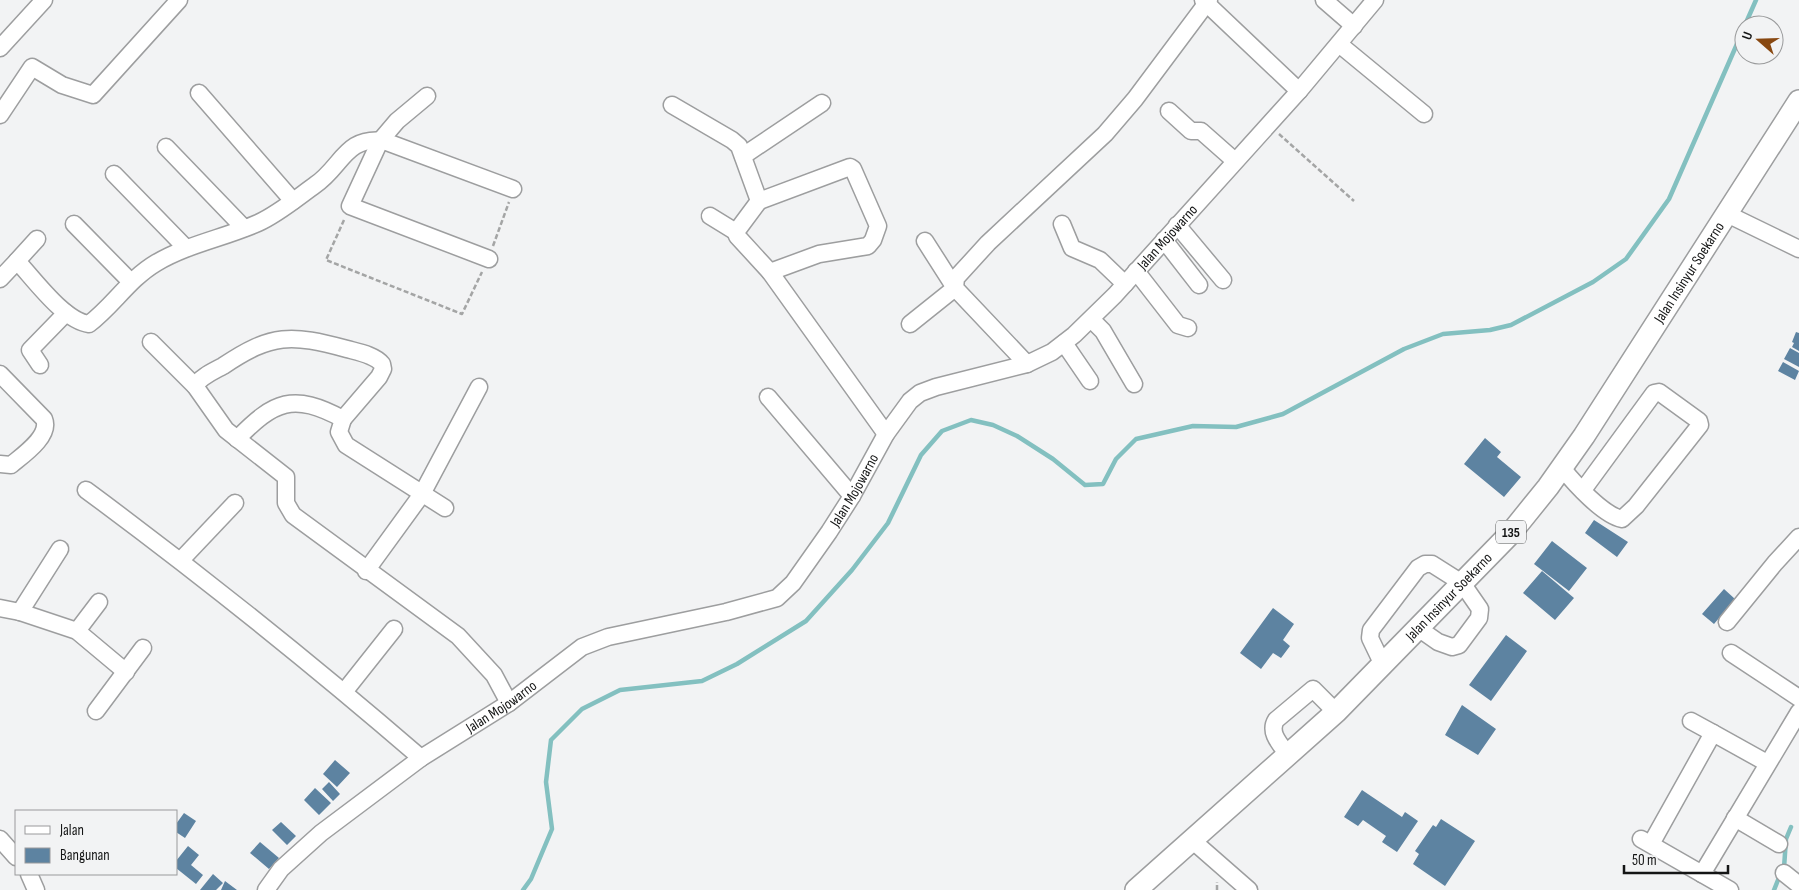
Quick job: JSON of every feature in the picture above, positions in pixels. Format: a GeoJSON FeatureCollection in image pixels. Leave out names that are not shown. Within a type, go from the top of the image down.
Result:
{"type":"FeatureCollection","features":[{"type":"Feature","properties":{"kind":"main road","name":"Jalan Insinyur Soekarno"},"geometry":{"type":"LineString","coordinates":[[1136,890],[1289,756],[1336,712],[1510,534],[1562,468],[1799,101]]}},
{"type":"Feature","properties":{"kind":"street"},"geometry":{"type":"LineString","coordinates":[[0,48],[44,0]]}},
{"type":"Feature","properties":{"kind":"street"},"geometry":{"type":"LineString","coordinates":[[0,114],[32,67],[62,85],[93,95],[179,0]]}},
{"type":"Feature","properties":{"kind":"street"},"geometry":{"type":"LineString","coordinates":[[1324,0],[1354,26]]}},
{"type":"Feature","properties":{"kind":"street","name":"Jalan Mojowarno"},"geometry":{"type":"LineString","coordinates":[[266,890],[281,869],[302,849],[421,758],[509,703],[568,657],[593,642],[726,612],[777,598],[793,583],[811,559],[852,496],[902,409],[920,393],[1027,364],[1064,343],[1092,320],[1269,125],[1375,0]]}},
{"type":"Feature","properties":{"kind":"street"},"geometry":{"type":"LineString","coordinates":[[910,324],[955,288],[956,278],[988,243],[1105,134],[1135,99],[1206,1],[1299,91]]}},
{"type":"Feature","properties":{"kind":"street"},"geometry":{"type":"LineString","coordinates":[[1339,44],[1424,114]]}},
{"type":"Feature","properties":{"kind":"street"},"geometry":{"type":"LineString","coordinates":[[199,94],[293,201]]}},
{"type":"Feature","properties":{"kind":"street"},"geometry":{"type":"LineString","coordinates":[[427,96],[396,121],[380,140],[350,206],[489,259]]}},
{"type":"Feature","properties":{"kind":"street"},"geometry":{"type":"LineString","coordinates":[[743,156],[822,103]]}},
{"type":"Feature","properties":{"kind":"street"},"geometry":{"type":"LineString","coordinates":[[672,105],[732,140],[743,156],[759,201]]}},
{"type":"Feature","properties":{"kind":"street"},"geometry":{"type":"LineString","coordinates":[[1169,111],[1191,131],[1201,131],[1235,161]]}},
{"type":"Feature","properties":{"kind":"street"},"geometry":{"type":"LineString","coordinates":[[18,261],[66,313],[81,323],[89,324],[130,281],[156,263],[186,248],[259,223],[327,178],[358,143],[380,140],[513,188]]}},
{"type":"Feature","properties":{"kind":"street"},"geometry":{"type":"LineString","coordinates":[[166,147],[244,228]]}},
{"type":"Feature","properties":{"kind":"street"},"geometry":{"type":"LineString","coordinates":[[736,232],[759,201],[850,167],[853,169],[878,226],[873,240],[868,246],[819,254],[770,272]]}},
{"type":"Feature","properties":{"kind":"street"},"geometry":{"type":"LineString","coordinates":[[114,174],[186,248]]}},
{"type":"Feature","properties":{"kind":"street"},"geometry":{"type":"LineString","coordinates":[[1726,213],[1799,249]]}},
{"type":"Feature","properties":{"kind":"street"},"geometry":{"type":"LineString","coordinates":[[710,216],[736,232],[770,272],[886,434]]}},
{"type":"Feature","properties":{"kind":"street"},"geometry":{"type":"LineString","coordinates":[[74,224],[130,281]]}},
{"type":"Feature","properties":{"kind":"street"},"geometry":{"type":"LineString","coordinates":[[1062,224],[1072,248],[1100,260],[1125,284]]}},
{"type":"Feature","properties":{"kind":"street"},"geometry":{"type":"LineString","coordinates":[[1177,225],[1223,280]]}},
{"type":"Feature","properties":{"kind":"street"},"geometry":{"type":"LineString","coordinates":[[0,279],[37,239]]}},
{"type":"Feature","properties":{"kind":"street"},"geometry":{"type":"LineString","coordinates":[[1164,240],[1199,286]]}},
{"type":"Feature","properties":{"kind":"street"},"geometry":{"type":"LineString","coordinates":[[925,241],[955,288],[1027,364]]}},
{"type":"Feature","properties":{"kind":"street"},"geometry":{"type":"LineString","coordinates":[[1136,271],[1178,325],[1188,328]]}},
{"type":"Feature","properties":{"kind":"street"},"geometry":{"type":"LineString","coordinates":[[40,365],[30,350],[66,313]]}},
{"type":"Feature","properties":{"kind":"street"},"geometry":{"type":"LineString","coordinates":[[1092,320],[1103,332],[1134,384]]}},
{"type":"Feature","properties":{"kind":"street"},"geometry":{"type":"LineString","coordinates":[[195,386],[246,350],[268,340],[287,338],[308,339],[364,354],[382,364],[383,368],[379,377],[343,419],[339,432],[346,445],[445,508]]}},
{"type":"Feature","properties":{"kind":"street"},"geometry":{"type":"LineString","coordinates":[[151,342],[195,386],[220,423],[286,477],[286,503],[293,515],[366,571],[458,636],[494,675],[509,703]]}},
{"type":"Feature","properties":{"kind":"street"},"geometry":{"type":"LineString","coordinates":[[1064,343],[1090,380]]}},
{"type":"Feature","properties":{"kind":"street"},"geometry":{"type":"LineString","coordinates":[[0,374],[47,424],[45,430],[26,453],[11,464],[0,464]]}},
{"type":"Feature","properties":{"kind":"street"},"geometry":{"type":"LineString","coordinates":[[366,571],[422,494],[479,388]]}},
{"type":"Feature","properties":{"kind":"street"},"geometry":{"type":"LineString","coordinates":[[1562,468],[1583,490],[1612,517],[1622,519],[1636,506],[1677,455],[1700,425],[1699,421],[1659,392],[1654,393],[1583,490]]}},
{"type":"Feature","properties":{"kind":"street"},"geometry":{"type":"LineString","coordinates":[[768,397],[852,496]]}},
{"type":"Feature","properties":{"kind":"street"},"geometry":{"type":"LineString","coordinates":[[238,439],[259,417],[273,407],[285,404],[318,408],[343,419]]}},
{"type":"Feature","properties":{"kind":"street"},"geometry":{"type":"LineString","coordinates":[[86,490],[181,560],[344,692],[421,758]]}},
{"type":"Feature","properties":{"kind":"street"},"geometry":{"type":"LineString","coordinates":[[181,560],[235,503]]}},
{"type":"Feature","properties":{"kind":"street"},"geometry":{"type":"LineString","coordinates":[[1727,622],[1775,563],[1799,537]]}},
{"type":"Feature","properties":{"kind":"street"},"geometry":{"type":"LineString","coordinates":[[20,612],[60,549]]}},
{"type":"Feature","properties":{"kind":"street"},"geometry":{"type":"LineString","coordinates":[[1382,663],[1370,638],[1371,630],[1418,568],[1425,564],[1432,564],[1462,583],[1480,609],[1480,618],[1459,645],[1452,648],[1438,642],[1418,628]]}},
{"type":"Feature","properties":{"kind":"street"},"geometry":{"type":"LineString","coordinates":[[77,631],[99,602]]}},
{"type":"Feature","properties":{"kind":"street"},"geometry":{"type":"LineString","coordinates":[[0,608],[20,612],[77,631],[126,672]]}},
{"type":"Feature","properties":{"kind":"street"},"geometry":{"type":"LineString","coordinates":[[344,692],[394,629]]}},
{"type":"Feature","properties":{"kind":"street"},"geometry":{"type":"LineString","coordinates":[[96,711],[143,648]]}},
{"type":"Feature","properties":{"kind":"street"},"geometry":{"type":"LineString","coordinates":[[1731,653],[1799,698]]}},
{"type":"Feature","properties":{"kind":"street"},"geometry":{"type":"LineString","coordinates":[[1289,756],[1273,732],[1273,725],[1276,720],[1313,689],[1336,712]]}},
{"type":"Feature","properties":{"kind":"street"},"geometry":{"type":"LineString","coordinates":[[1702,874],[1799,712]]}},
{"type":"Feature","properties":{"kind":"street"},"geometry":{"type":"LineString","coordinates":[[1691,721],[1767,763]]}},
{"type":"Feature","properties":{"kind":"street"},"geometry":{"type":"LineString","coordinates":[[1713,733],[1646,841],[1730,890]]}},
{"type":"Feature","properties":{"kind":"street"},"geometry":{"type":"LineString","coordinates":[[1735,818],[1779,844]]}},
{"type":"Feature","properties":{"kind":"street"},"geometry":{"type":"LineString","coordinates":[[0,839],[15,856]]}},
{"type":"Feature","properties":{"kind":"street"},"geometry":{"type":"LineString","coordinates":[[1193,841],[1249,890]]}},
{"type":"Feature","properties":{"kind":"street"},"geometry":{"type":"LineString","coordinates":[[1784,873],[1799,885]]}},
{"type":"Feature","properties":{"kind":"street"},"geometry":{"type":"LineString","coordinates":[[29,875],[36,890]]}},
{"type":"Feature","properties":{"kind":"path"},"geometry":{"type":"LineString","coordinates":[[1269,125],[1354,201]]}},
{"type":"Feature","properties":{"kind":"path"},"geometry":{"type":"LineString","coordinates":[[350,206],[326,260],[462,314],[489,259],[513,188]]}},
{"type":"Feature","properties":{"kind":"building"},"geometry":{"type":"Polygon","coordinates":[[[1796,332],[1799,333],[1799,351],[1792,347],[1796,332]]]}},
{"type":"Feature","properties":{"kind":"building"},"geometry":{"type":"Polygon","coordinates":[[[1790,348],[1799,353],[1799,367],[1784,359],[1790,348]]]}},
{"type":"Feature","properties":{"kind":"building"},"geometry":{"type":"Polygon","coordinates":[[[1783,362],[1799,371],[1795,380],[1778,371],[1783,362]]]}},
{"type":"Feature","properties":{"kind":"building"},"geometry":{"type":"Polygon","coordinates":[[[1485,438],[1501,452],[1497,457],[1521,477],[1504,497],[1464,464],[1485,438]]]}},
{"type":"Feature","properties":{"kind":"building"},"geometry":{"type":"Polygon","coordinates":[[[1594,520],[1628,542],[1617,557],[1585,533],[1594,520]]]}},
{"type":"Feature","properties":{"kind":"building"},"geometry":{"type":"Polygon","coordinates":[[[1552,541],[1587,568],[1569,591],[1534,564],[1552,541]]]}},
{"type":"Feature","properties":{"kind":"building"},"geometry":{"type":"Polygon","coordinates":[[[1542,571],[1574,598],[1555,620],[1523,593],[1542,571]]]}},
{"type":"Feature","properties":{"kind":"building"},"geometry":{"type":"Polygon","coordinates":[[[1724,589],[1735,599],[1714,624],[1702,614],[1724,589]]]}},
{"type":"Feature","properties":{"kind":"building"},"geometry":{"type":"Polygon","coordinates":[[[1273,608],[1294,624],[1283,640],[1290,646],[1281,658],[1273,653],[1261,669],[1240,653],[1273,608]]]}},
{"type":"Feature","properties":{"kind":"building"},"geometry":{"type":"Polygon","coordinates":[[[1506,635],[1527,651],[1491,701],[1469,685],[1506,635]]]}},
{"type":"Feature","properties":{"kind":"building"},"geometry":{"type":"Polygon","coordinates":[[[1462,705],[1496,729],[1478,755],[1445,735],[1462,705]]]}},
{"type":"Feature","properties":{"kind":"building"},"geometry":{"type":"Polygon","coordinates":[[[335,760],[350,773],[337,787],[323,774],[335,760]]]}},
{"type":"Feature","properties":{"kind":"building"},"geometry":{"type":"Polygon","coordinates":[[[329,782],[340,794],[333,801],[322,789],[329,782]]]}},
{"type":"Feature","properties":{"kind":"building"},"geometry":{"type":"Polygon","coordinates":[[[315,788],[331,803],[319,815],[304,800],[315,788]]]}},
{"type":"Feature","properties":{"kind":"building"},"geometry":{"type":"Polygon","coordinates":[[[1362,790],[1402,817],[1405,812],[1418,821],[1397,852],[1382,842],[1386,836],[1363,820],[1358,826],[1344,817],[1362,790]]]}},
{"type":"Feature","properties":{"kind":"building"},"geometry":{"type":"Polygon","coordinates":[[[184,813],[196,821],[185,838],[178,833],[178,821],[184,813]]]}},
{"type":"Feature","properties":{"kind":"building"},"geometry":{"type":"Polygon","coordinates":[[[1441,819],[1475,841],[1445,886],[1413,864],[1419,854],[1415,851],[1433,825],[1436,827],[1441,819]]]}},
{"type":"Feature","properties":{"kind":"building"},"geometry":{"type":"Polygon","coordinates":[[[281,822],[296,836],[287,845],[272,830],[281,822]]]}},
{"type":"Feature","properties":{"kind":"building"},"geometry":{"type":"Polygon","coordinates":[[[260,842],[279,858],[269,869],[250,853],[260,842]]]}},
{"type":"Feature","properties":{"kind":"building"},"geometry":{"type":"Polygon","coordinates":[[[188,846],[199,855],[191,865],[203,875],[196,884],[178,870],[178,858],[188,846]]]}},
{"type":"Feature","properties":{"kind":"building"},"geometry":{"type":"Polygon","coordinates":[[[213,874],[223,883],[216,890],[200,890],[213,874]]]}},
{"type":"Feature","properties":{"kind":"building"},"geometry":{"type":"Polygon","coordinates":[[[225,881],[237,890],[221,890],[225,881]]]}},
{"type":"Feature","properties":{"kind":"waterway"},"geometry":{"type":"LineString","coordinates":[[1749,15],[1756,0]]}},
{"type":"Feature","properties":{"kind":"waterway"},"geometry":{"type":"LineString","coordinates":[[523,890],[531,879],[552,829],[546,782],[551,740],[582,709],[620,690],[702,681],[737,664],[806,621],[852,570],[888,523],[921,455],[942,431],[971,420],[993,425],[1017,436],[1053,459],[1085,485],[1103,484],[1116,459],[1136,439],[1193,426],[1236,427],[1283,414],[1404,349],[1443,334],[1490,330],[1511,325],[1593,282],[1626,259],[1669,199],[1734,51]]}},
{"type":"Feature","properties":{"kind":"waterway"},"geometry":{"type":"LineString","coordinates":[[1784,868],[1786,839],[1791,827]]}},
{"type":"Feature","properties":{"kind":"waterway"},"geometry":{"type":"LineString","coordinates":[[1774,890],[1780,875]]}}]}
